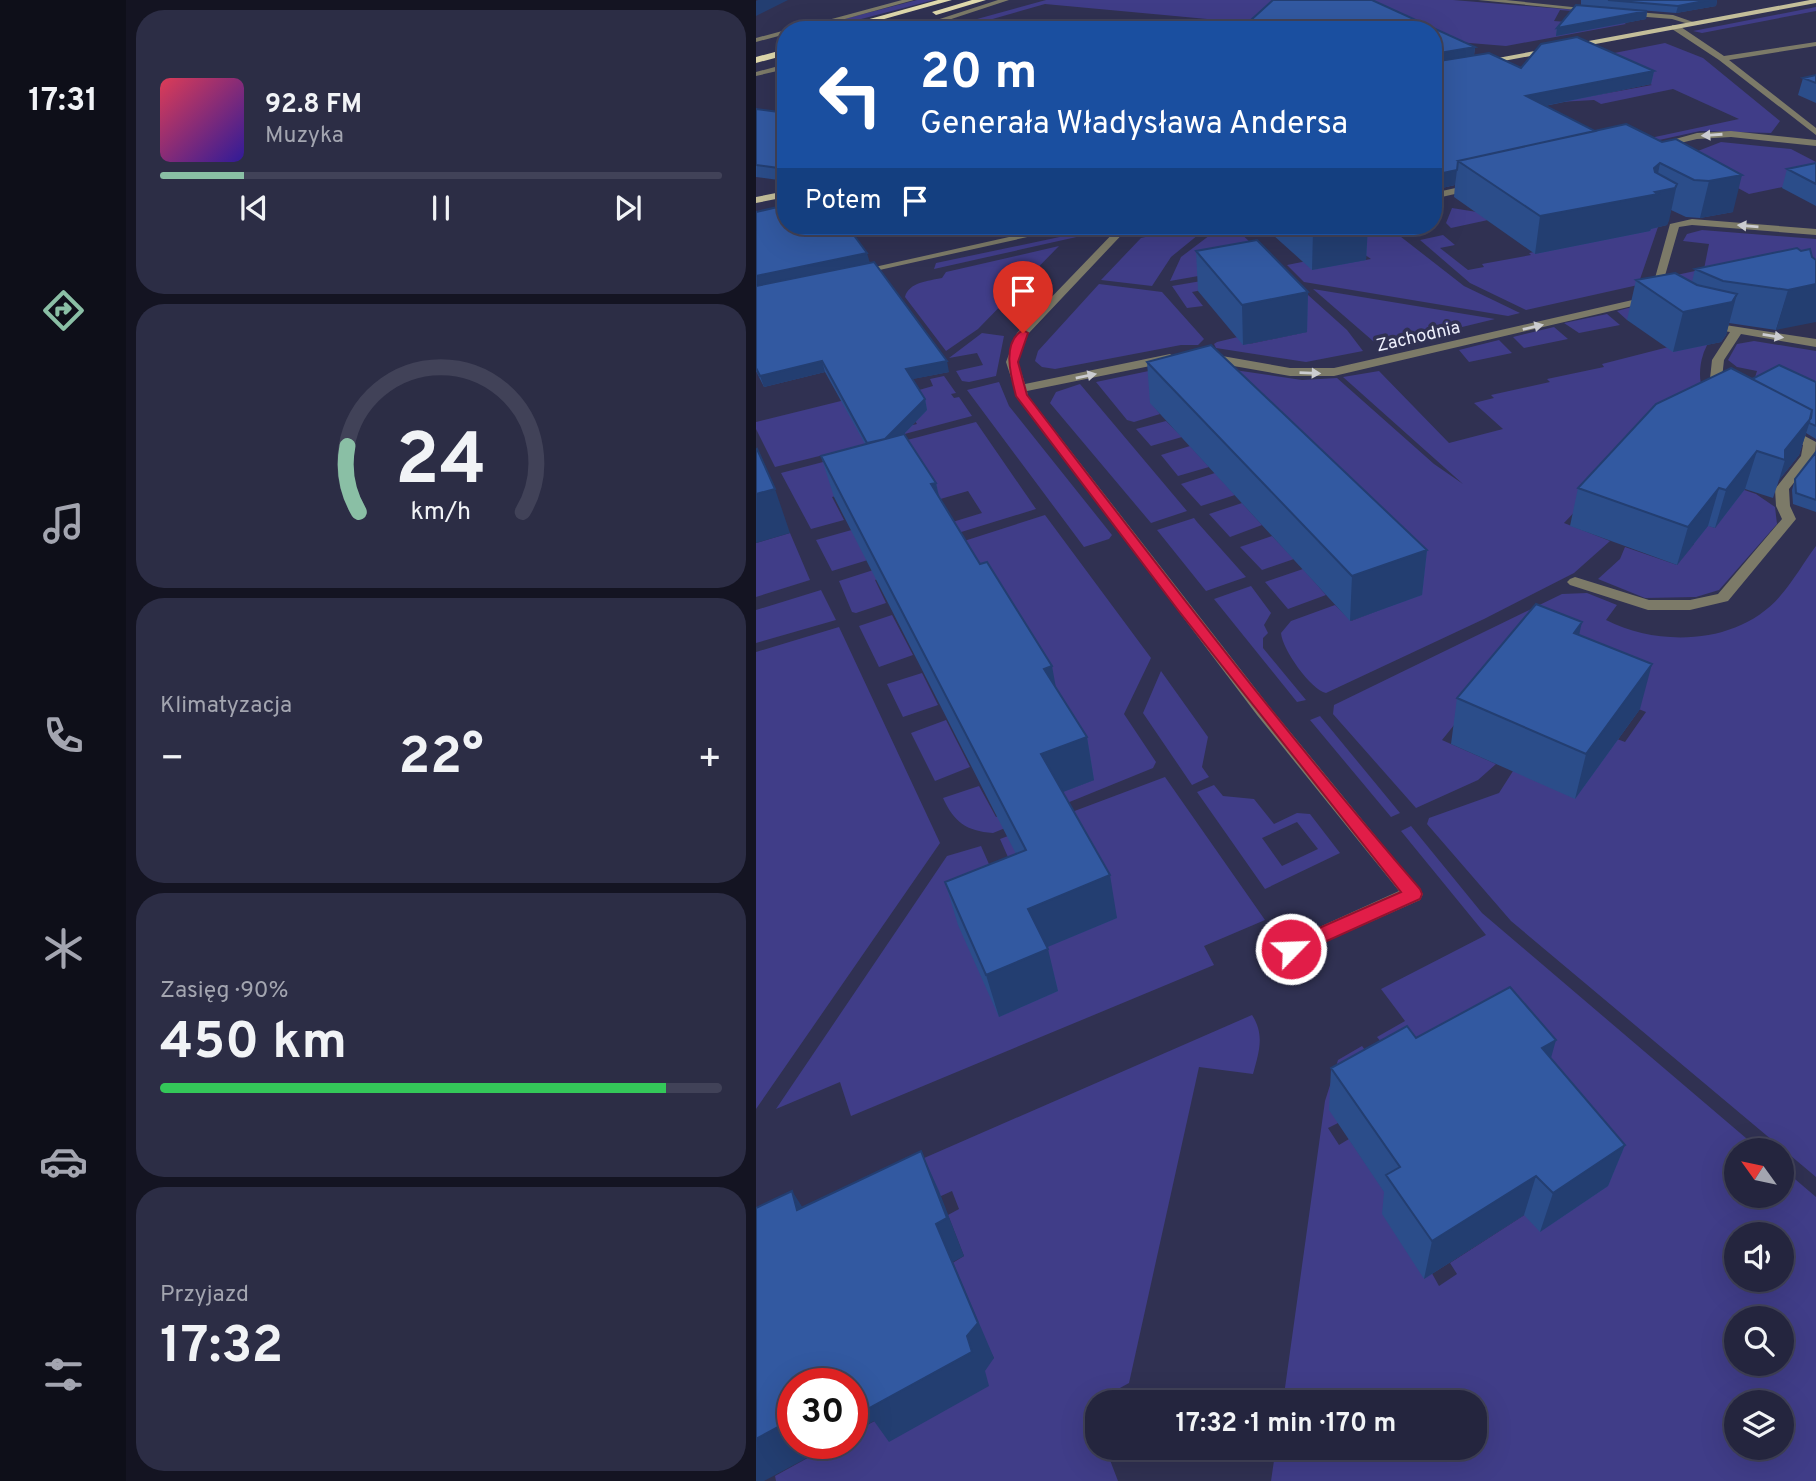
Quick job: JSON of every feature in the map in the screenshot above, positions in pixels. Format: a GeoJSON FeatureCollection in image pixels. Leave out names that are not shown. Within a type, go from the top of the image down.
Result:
{"type":"FeatureCollection","features":[{"type":"Feature","properties":{"kind":"highway"},"geometry":{"type":"LineString","coordinates":[[868,21],[948,0]]}},
{"type":"Feature","properties":{"kind":"highway"},"geometry":{"type":"LineString","coordinates":[[904,21],[982,0]]}},
{"type":"Feature","properties":{"kind":"highway"},"geometry":{"type":"LineString","coordinates":[[756,50],[777,45]]}},
{"type":"Feature","properties":{"kind":"highway"},"geometry":{"type":"LineString","coordinates":[[756,60],[777,54]]}},
{"type":"Feature","properties":{"kind":"main road"},"geometry":{"type":"LineString","coordinates":[[1442,70],[1816,1]]}},
{"type":"Feature","properties":{"kind":"main road"},"geometry":{"type":"LineString","coordinates":[[756,200],[777,196]]}},
{"type":"Feature","properties":{"kind":"street"},"geometry":{"type":"LineString","coordinates":[[830,21],[911,0]]}},
{"type":"Feature","properties":{"kind":"street"},"geometry":{"type":"LineString","coordinates":[[938,21],[1005,0]]}},
{"type":"Feature","properties":{"kind":"street"},"geometry":{"type":"LineString","coordinates":[[1482,0],[1601,10]]}},
{"type":"Feature","properties":{"kind":"street"},"geometry":{"type":"LineString","coordinates":[[1614,12],[1673,17],[1692,23]]}},
{"type":"Feature","properties":{"kind":"street"},"geometry":{"type":"LineString","coordinates":[[1675,27],[1722,58],[1816,132]]}},
{"type":"Feature","properties":{"kind":"street"},"geometry":{"type":"LineString","coordinates":[[756,40],[777,34]]}},
{"type":"Feature","properties":{"kind":"street"},"geometry":{"type":"LineString","coordinates":[[1722,58],[1816,44]]}},
{"type":"Feature","properties":{"kind":"street"},"geometry":{"type":"LineString","coordinates":[[756,74],[777,68]]}},
{"type":"Feature","properties":{"kind":"street"},"geometry":{"type":"LineString","coordinates":[[1645,148],[1716,134],[1816,143]]}},
{"type":"Feature","properties":{"kind":"street"},"geometry":{"type":"LineString","coordinates":[[1442,194],[1491,184]]}},
{"type":"Feature","properties":{"kind":"street","name":"Zachodnia"},"geometry":{"type":"LineString","coordinates":[[1019,389],[1187,356],[1210,357],[1298,373],[1334,372],[1659,300],[1677,219],[1816,232]]}},
{"type":"Feature","properties":{"kind":"street"},"geometry":{"type":"LineString","coordinates":[[845,275],[1030,235]]}},
{"type":"Feature","properties":{"kind":"street"},"geometry":{"type":"LineString","coordinates":[[1116,235],[1023,333],[1013,362],[1022,396],[1183,607],[1363,835],[1413,894],[1291,949]]}},
{"type":"Feature","properties":{"kind":"street"},"geometry":{"type":"LineString","coordinates":[[1692,320],[1737,331],[1816,343]]}},
{"type":"Feature","properties":{"kind":"street"},"geometry":{"type":"LineString","coordinates":[[1737,331],[1718,360],[1715,388],[1738,404]]}},
{"type":"Feature","properties":{"kind":"street"},"geometry":{"type":"LineString","coordinates":[[1575,582],[1648,605],[1690,605],[1723,598],[1789,519],[1783,506],[1782,489],[1808,456],[1810,443],[1775,424]]}},
{"type":"Feature","properties":{"kind":"shaded area"},"geometry":{"type":"Polygon","coordinates":[[[917,0],[934,0],[854,21],[836,21],[917,0]]]}},
{"type":"Feature","properties":{"kind":"shaded area"},"geometry":{"type":"Polygon","coordinates":[[[1046,0],[1453,0],[1612,13],[1626,24],[1506,46],[1442,41],[1442,21],[1229,21],[1045,4],[986,21],[970,21],[1046,0]],[[1560,10],[1554,21],[1605,25],[1609,14],[1560,10]]]}},
{"type":"Feature","properties":{"kind":"shaded area"},"geometry":{"type":"Polygon","coordinates":[[[1816,7],[1816,11],[1702,33],[1693,31],[1816,7]]]}},
{"type":"Feature","properties":{"kind":"shaded area"},"geometry":{"type":"Polygon","coordinates":[[[1665,43],[1703,58],[1780,121],[1771,133],[1700,131],[1445,187],[1442,185],[1442,178],[1538,162],[1739,119],[1673,89],[1601,104],[1594,100],[1559,102],[1652,85],[1589,58],[1665,43]]]}},
{"type":"Feature","properties":{"kind":"shaded area"},"geometry":{"type":"Polygon","coordinates":[[[1721,142],[1791,149],[1816,162],[1816,199],[1783,187],[1749,194],[1725,181],[1618,182],[1721,142]]]}},
{"type":"Feature","properties":{"kind":"shaded area"},"geometry":{"type":"Polygon","coordinates":[[[1452,208],[1477,212],[1488,220],[1451,228],[1446,223],[1452,208]]]}},
{"type":"Feature","properties":{"kind":"shaded area"},"geometry":{"type":"Polygon","coordinates":[[[1658,227],[1638,285],[1526,310],[1470,283],[1420,240],[1443,235],[1455,245],[1440,248],[1468,270],[1484,267],[1482,264],[1531,255],[1529,253],[1658,227]]]}},
{"type":"Feature","properties":{"kind":"shaded area"},"geometry":{"type":"Polygon","coordinates":[[[1702,230],[1816,239],[1816,305],[1679,287],[1672,276],[1704,269],[1709,244],[1683,241],[1687,234],[1702,230]]]}},
{"type":"Feature","properties":{"kind":"shaded area"},"geometry":{"type":"Polygon","coordinates":[[[1069,235],[1086,235],[934,269],[936,263],[1069,235]]]}},
{"type":"Feature","properties":{"kind":"shaded area"},"geometry":{"type":"Polygon","coordinates":[[[1198,235],[1171,257],[1152,286],[1101,280],[1141,238],[1198,235]]]}},
{"type":"Feature","properties":{"kind":"shaded area"},"geometry":{"type":"Polygon","coordinates":[[[1210,235],[1242,235],[1272,263],[1170,281],[1181,257],[1210,235]]]}},
{"type":"Feature","properties":{"kind":"shaded area"},"geometry":{"type":"Polygon","coordinates":[[[1337,235],[1399,235],[1464,286],[1520,313],[1508,316],[1304,282],[1287,265],[1312,260],[1320,268],[1371,259],[1337,235]]]}},
{"type":"Feature","properties":{"kind":"shaded area"},"geometry":{"type":"Polygon","coordinates":[[[1059,246],[978,329],[946,351],[905,297],[910,288],[925,281],[942,278],[946,272],[1059,246]]]}},
{"type":"Feature","properties":{"kind":"shaded area"},"geometry":{"type":"Polygon","coordinates":[[[1278,268],[1347,330],[1363,351],[1306,362],[1216,348],[1214,344],[1217,342],[1242,336],[1249,344],[1307,332],[1247,281],[1192,292],[1203,306],[1187,308],[1172,286],[1278,268]]]}},
{"type":"Feature","properties":{"kind":"shaded area"},"geometry":{"type":"Polygon","coordinates":[[[1099,284],[1162,292],[1204,339],[1198,345],[1181,345],[1055,369],[1042,367],[1035,361],[1038,351],[1099,284]]]}},
{"type":"Feature","properties":{"kind":"shaded area"},"geometry":{"type":"Polygon","coordinates":[[[1313,289],[1495,319],[1384,346],[1373,341],[1313,289]]]}},
{"type":"Feature","properties":{"kind":"shaded area"},"geometry":{"type":"Polygon","coordinates":[[[1636,306],[1660,310],[1708,339],[1700,376],[1702,390],[1712,408],[1689,420],[1721,436],[1692,472],[1756,494],[1775,507],[1777,524],[1719,590],[1696,597],[1645,598],[1598,579],[1620,559],[1625,547],[1677,565],[1694,544],[1684,540],[1698,522],[1715,528],[1730,508],[1658,485],[1666,475],[1628,462],[1589,506],[1582,504],[1564,523],[1610,541],[1574,573],[1484,619],[1326,693],[1305,677],[1286,649],[1281,633],[1291,621],[1335,605],[1351,621],[1422,594],[1213,386],[1151,403],[1160,414],[1134,422],[1127,420],[1096,382],[1187,363],[1302,380],[1337,378],[1434,464],[1463,484],[1343,377],[1379,371],[1449,443],[1503,429],[1474,403],[1494,398],[1491,395],[1550,382],[1547,379],[1604,367],[1602,364],[1692,341],[1657,314],[1627,320],[1617,311],[1636,306]]]}},
{"type":"Feature","properties":{"kind":"shaded area"},"geometry":{"type":"Polygon","coordinates":[[[1607,314],[1620,325],[1579,333],[1564,323],[1607,314]]]}},
{"type":"Feature","properties":{"kind":"shaded area"},"geometry":{"type":"Polygon","coordinates":[[[1554,327],[1568,339],[1524,348],[1513,337],[1554,327]]]}},
{"type":"Feature","properties":{"kind":"shaded area"},"geometry":{"type":"Polygon","coordinates":[[[982,333],[1004,336],[996,376],[962,381],[956,371],[983,365],[977,353],[949,358],[982,333]]]}},
{"type":"Feature","properties":{"kind":"shaded area"},"geometry":{"type":"Polygon","coordinates":[[[1499,340],[1512,353],[1469,362],[1459,350],[1499,340]]]}},
{"type":"Feature","properties":{"kind":"shaded area"},"geometry":{"type":"Polygon","coordinates":[[[1754,341],[1816,351],[1816,394],[1749,396],[1757,371],[1737,367],[1728,360],[1737,344],[1754,341]]]}},
{"type":"Feature","properties":{"kind":"shaded area"},"geometry":{"type":"Polygon","coordinates":[[[944,376],[956,393],[951,394],[954,398],[959,397],[972,416],[897,436],[893,430],[917,424],[912,416],[912,392],[933,386],[930,379],[944,376]]]}},
{"type":"Feature","properties":{"kind":"shaded area"},"geometry":{"type":"Polygon","coordinates":[[[999,382],[1009,406],[1112,535],[1109,539],[1084,547],[967,390],[999,382]]]}},
{"type":"Feature","properties":{"kind":"shaded area"},"geometry":{"type":"Polygon","coordinates":[[[1080,384],[1187,511],[1151,523],[1050,403],[1056,392],[1080,384]]]}},
{"type":"Feature","properties":{"kind":"shaded area"},"geometry":{"type":"Polygon","coordinates":[[[845,400],[888,439],[775,467],[756,429],[756,422],[845,400]]]}},
{"type":"Feature","properties":{"kind":"shaded area"},"geometry":{"type":"Polygon","coordinates":[[[1166,421],[1182,437],[1151,446],[1136,429],[1166,421]]]}},
{"type":"Feature","properties":{"kind":"shaded area"},"geometry":{"type":"Polygon","coordinates":[[[976,422],[1036,509],[906,549],[900,538],[982,513],[968,491],[923,504],[914,475],[832,497],[844,520],[811,529],[781,473],[976,422]]]}},
{"type":"Feature","properties":{"kind":"shaded area"},"geometry":{"type":"Polygon","coordinates":[[[1190,446],[1209,467],[1178,476],[1161,455],[1190,446]]]}},
{"type":"Feature","properties":{"kind":"shaded area"},"geometry":{"type":"Polygon","coordinates":[[[1215,473],[1235,495],[1201,506],[1181,484],[1215,473]]]}},
{"type":"Feature","properties":{"kind":"shaded area"},"geometry":{"type":"Polygon","coordinates":[[[1242,503],[1262,525],[1230,537],[1209,514],[1242,503]]]}},
{"type":"Feature","properties":{"kind":"shaded area"},"geometry":{"type":"Polygon","coordinates":[[[1045,515],[1151,658],[1124,714],[1156,762],[1153,768],[993,833],[984,832],[962,824],[943,798],[979,786],[996,817],[1094,780],[958,555],[875,580],[886,603],[856,613],[852,612],[839,581],[1045,515]]]}},
{"type":"Feature","properties":{"kind":"shaded area"},"geometry":{"type":"Polygon","coordinates":[[[1194,518],[1246,577],[1206,591],[1157,530],[1194,518]]]}},
{"type":"Feature","properties":{"kind":"shaded area"},"geometry":{"type":"Polygon","coordinates":[[[880,522],[897,551],[832,571],[816,540],[880,522]]]}},
{"type":"Feature","properties":{"kind":"shaded area"},"geometry":{"type":"Polygon","coordinates":[[[790,533],[810,580],[756,597],[756,543],[790,533]]]}},
{"type":"Feature","properties":{"kind":"shaded area"},"geometry":{"type":"Polygon","coordinates":[[[1272,536],[1294,559],[1262,570],[1240,547],[1272,536]]]}},
{"type":"Feature","properties":{"kind":"shaded area"},"geometry":{"type":"Polygon","coordinates":[[[1816,546],[1816,1177],[1794,1159],[1794,1138],[1770,1138],[1511,921],[1427,824],[1429,818],[1499,793],[1513,771],[1604,734],[1625,742],[1646,712],[1580,685],[1467,709],[1442,740],[1496,764],[1478,780],[1416,808],[1333,714],[1334,705],[1562,594],[1587,593],[1617,605],[1606,620],[1651,635],[1675,637],[1722,632],[1744,624],[1764,611],[1786,589],[1816,546]]]}},
{"type":"Feature","properties":{"kind":"shaded area"},"geometry":{"type":"Polygon","coordinates":[[[1303,569],[1326,595],[1288,609],[1265,582],[1303,569]]]}},
{"type":"Feature","properties":{"kind":"shaded area"},"geometry":{"type":"Polygon","coordinates":[[[1251,586],[1271,613],[1264,625],[1268,633],[1263,638],[1263,648],[1306,700],[1297,702],[1214,599],[1251,586]]]}},
{"type":"Feature","properties":{"kind":"shaded area"},"geometry":{"type":"Polygon","coordinates":[[[821,590],[836,620],[756,643],[756,610],[821,590]]]}},
{"type":"Feature","properties":{"kind":"shaded area"},"geometry":{"type":"Polygon","coordinates":[[[892,615],[913,655],[879,667],[859,626],[892,615]]]}},
{"type":"Feature","properties":{"kind":"shaded area"},"geometry":{"type":"Polygon","coordinates":[[[839,627],[940,843],[756,1109],[756,652],[839,627]]]}},
{"type":"Feature","properties":{"kind":"shaded area"},"geometry":{"type":"Polygon","coordinates":[[[1161,671],[1208,737],[1202,767],[1209,777],[1192,785],[1143,713],[1161,671]]]}},
{"type":"Feature","properties":{"kind":"shaded area"},"geometry":{"type":"Polygon","coordinates":[[[922,673],[938,705],[903,717],[887,684],[922,673]]]}},
{"type":"Feature","properties":{"kind":"shaded area"},"geometry":{"type":"Polygon","coordinates":[[[1320,716],[1400,813],[1391,817],[1310,720],[1320,716]]]}},
{"type":"Feature","properties":{"kind":"shaded area"},"geometry":{"type":"Polygon","coordinates":[[[946,720],[970,767],[935,781],[911,733],[946,720]]]}},
{"type":"Feature","properties":{"kind":"shaded area"},"geometry":{"type":"Polygon","coordinates":[[[1165,777],[1265,920],[1204,946],[1214,965],[851,1116],[840,1082],[776,1109],[947,856],[981,846],[1007,905],[1038,950],[1117,917],[1026,898],[1000,839],[1165,777]]]}},
{"type":"Feature","properties":{"kind":"shaded area"},"geometry":{"type":"Polygon","coordinates":[[[1214,785],[1223,796],[1254,799],[1274,824],[1297,813],[1310,814],[1340,853],[1265,889],[1197,792],[1214,785]],[[1297,822],[1262,838],[1282,866],[1318,849],[1297,822]]]}},
{"type":"Feature","properties":{"kind":"shaded area"},"geometry":{"type":"Polygon","coordinates":[[[1411,826],[1482,913],[1746,1138],[1724,1138],[1724,1208],[1794,1208],[1794,1178],[1816,1197],[1816,1481],[1271,1481],[1274,1460],[1487,1460],[1487,1390],[1285,1390],[1325,1101],[1338,1060],[1362,1046],[1385,1077],[1338,1123],[1328,1128],[1339,1145],[1349,1139],[1395,1207],[1439,1286],[1457,1274],[1450,1263],[1526,1214],[1377,1037],[1405,1021],[1381,989],[1486,935],[1401,831],[1411,826]]]}},
{"type":"Feature","properties":{"kind":"shaded area"},"geometry":{"type":"Polygon","coordinates":[[[1252,1015],[1256,1022],[1260,1037],[1253,1074],[1199,1067],[1129,1383],[1116,1390],[1085,1390],[1085,1460],[1110,1460],[1118,1481],[776,1481],[775,1476],[806,1459],[868,1459],[868,1425],[994,1358],[946,1267],[964,1256],[948,1215],[959,1209],[952,1191],[941,1196],[844,1193],[1252,1015]]]}},
{"type":"Feature","properties":{"kind":"building"},"geometry":{"type":"Polygon","coordinates":[[[1273,0],[1372,0],[1418,21],[1250,21],[1273,0]]]}},
{"type":"Feature","properties":{"kind":"building"},"geometry":{"type":"Polygon","coordinates":[[[1608,0],[1709,0],[1678,6],[1608,0]]]}},
{"type":"Feature","properties":{"kind":"building"},"geometry":{"type":"Polygon","coordinates":[[[1576,5],[1647,11],[1557,28],[1576,5]]]}},
{"type":"Feature","properties":{"kind":"building"},"geometry":{"type":"Polygon","coordinates":[[[1442,32],[1475,47],[1442,53],[1442,32]]]}},
{"type":"Feature","properties":{"kind":"building"},"geometry":{"type":"Polygon","coordinates":[[[1577,37],[1654,71],[1526,96],[1595,131],[1458,161],[1457,170],[1442,172],[1442,61],[1489,53],[1521,68],[1541,44],[1577,37]]]}},
{"type":"Feature","properties":{"kind":"building"},"geometry":{"type":"Polygon","coordinates":[[[1816,75],[1816,83],[1803,78],[1816,75]]]}},
{"type":"Feature","properties":{"kind":"building"},"geometry":{"type":"Polygon","coordinates":[[[756,109],[777,112],[777,168],[756,165],[756,109]]]}},
{"type":"Feature","properties":{"kind":"building"},"geometry":{"type":"Polygon","coordinates":[[[1626,124],[1662,142],[1676,139],[1742,175],[1709,181],[1694,180],[1660,163],[1654,168],[1655,172],[1677,184],[1675,188],[1655,192],[1658,194],[1540,216],[1458,161],[1626,124]]]}},
{"type":"Feature","properties":{"kind":"building"},"geometry":{"type":"Polygon","coordinates":[[[1816,163],[1816,184],[1787,169],[1816,163]]]}},
{"type":"Feature","properties":{"kind":"building"},"geometry":{"type":"Polygon","coordinates":[[[777,207],[777,235],[854,235],[867,253],[756,276],[756,212],[777,207]]]}},
{"type":"Feature","properties":{"kind":"building"},"geometry":{"type":"Polygon","coordinates":[[[1257,240],[1308,292],[1242,305],[1196,251],[1257,240]]]}},
{"type":"Feature","properties":{"kind":"building"},"geometry":{"type":"Polygon","coordinates":[[[1797,248],[1801,251],[1810,249],[1816,260],[1816,284],[1788,290],[1723,281],[1695,269],[1797,248]]]}},
{"type":"Feature","properties":{"kind":"building"},"geometry":{"type":"Polygon","coordinates":[[[874,262],[947,361],[906,369],[925,399],[885,439],[867,443],[822,361],[760,376],[756,368],[756,286],[874,262]]]}},
{"type":"Feature","properties":{"kind":"building"},"geometry":{"type":"Polygon","coordinates":[[[1675,273],[1697,285],[1737,294],[1732,302],[1683,312],[1636,280],[1675,273]]]}},
{"type":"Feature","properties":{"kind":"building"},"geometry":{"type":"Polygon","coordinates":[[[1211,345],[1427,550],[1352,576],[1147,362],[1211,345]]]}},
{"type":"Feature","properties":{"kind":"building"},"geometry":{"type":"Polygon","coordinates":[[[1779,365],[1816,382],[1816,426],[1809,423],[1812,410],[1752,379],[1779,365]]]}},
{"type":"Feature","properties":{"kind":"building"},"geometry":{"type":"Polygon","coordinates":[[[1731,368],[1812,410],[1811,418],[1785,450],[1785,460],[1757,451],[1726,490],[1719,488],[1688,527],[1578,488],[1656,404],[1731,368]]]}},
{"type":"Feature","properties":{"kind":"building"},"geometry":{"type":"Polygon","coordinates":[[[904,434],[936,483],[931,484],[980,564],[987,562],[1052,666],[1044,669],[1087,737],[1041,754],[1110,875],[1028,909],[1048,949],[986,975],[945,882],[1026,850],[821,456],[904,434]]]}},
{"type":"Feature","properties":{"kind":"building"},"geometry":{"type":"Polygon","coordinates":[[[756,450],[775,489],[756,494],[756,450]]]}},
{"type":"Feature","properties":{"kind":"building"},"geometry":{"type":"Polygon","coordinates":[[[1816,452],[1816,500],[1796,493],[1795,479],[1816,452]]]}},
{"type":"Feature","properties":{"kind":"building"},"geometry":{"type":"Polygon","coordinates":[[[1536,604],[1582,622],[1574,633],[1652,664],[1586,754],[1457,698],[1536,604]]]}},
{"type":"Feature","properties":{"kind":"building"},"geometry":{"type":"Polygon","coordinates":[[[1510,987],[1556,1040],[1542,1048],[1625,1145],[1553,1193],[1536,1176],[1432,1241],[1386,1175],[1400,1167],[1331,1068],[1407,1026],[1416,1038],[1510,987]]]}},
{"type":"Feature","properties":{"kind":"building"},"geometry":{"type":"Polygon","coordinates":[[[921,1151],[947,1218],[936,1224],[978,1323],[967,1336],[972,1352],[868,1409],[868,1368],[777,1368],[777,1428],[756,1439],[756,1208],[792,1191],[797,1210],[921,1151]]]}},
{"type":"Feature","properties":{"kind":"route"},"geometry":{"type":"LineString","coordinates":[[1023,333],[1013,362],[1022,396],[1183,607],[1363,835],[1413,894],[1291,949]]}}]}
